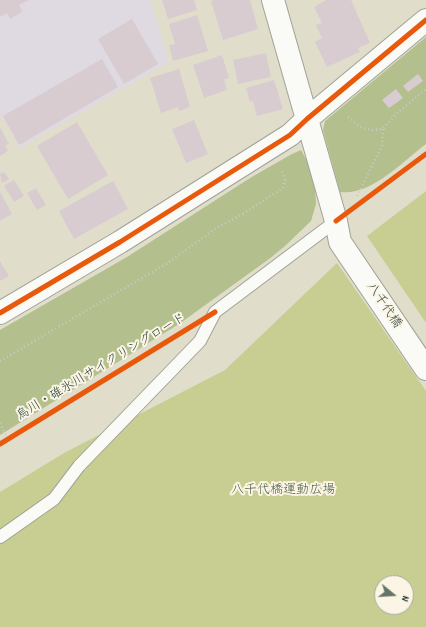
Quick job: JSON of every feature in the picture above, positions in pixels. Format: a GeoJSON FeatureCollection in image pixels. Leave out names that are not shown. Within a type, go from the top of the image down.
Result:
{"type":"FeatureCollection","features":[{"type":"Feature","properties":{"kind":"street"},"geometry":{"type":"LineString","coordinates":[[273,0],[336,221]]}},
{"type":"Feature","properties":{"kind":"street"},"geometry":{"type":"LineString","coordinates":[[0,313],[120,242],[290,135],[330,99],[426,20]]}},
{"type":"Feature","properties":{"kind":"street","name":"八千代橋"},"geometry":{"type":"LineString","coordinates":[[336,221],[340,242],[426,369]]}},
{"type":"Feature","properties":{"kind":"lane"},"geometry":{"type":"LineString","coordinates":[[0,537],[54,499],[79,466],[200,341],[215,312],[336,221]]}},
{"type":"Feature","properties":{"kind":"path"},"geometry":{"type":"LineString","coordinates":[[330,99],[354,123],[362,128],[372,130],[383,128],[395,115],[426,89]]}},
{"type":"Feature","properties":{"kind":"path"},"geometry":{"type":"LineString","coordinates":[[336,221],[356,197],[375,162],[382,146],[383,128]]}},
{"type":"Feature","properties":{"kind":"path"},"geometry":{"type":"LineString","coordinates":[[0,361],[166,264],[215,229],[243,214],[283,188],[285,180],[274,146]]}},
{"type":"Feature","properties":{"kind":"path"},"geometry":{"type":"LineString","coordinates":[[0,424],[6,440]]}},
{"type":"Feature","properties":{"kind":"shaded area"},"geometry":{"type":"Polygon","coordinates":[[[0,0],[150,0],[169,62],[20,148],[0,114],[0,0]]]}},
{"type":"Feature","properties":{"kind":"green space"},"geometry":{"type":"Polygon","coordinates":[[[426,37],[426,144],[375,183],[363,189],[352,192],[340,192],[323,130],[325,121],[426,37]]]}},
{"type":"Feature","properties":{"kind":"green space"},"geometry":{"type":"Polygon","coordinates":[[[301,150],[309,165],[315,186],[316,204],[311,221],[285,246],[179,324],[0,435],[0,330],[127,257],[250,178],[301,150]]]}},
{"type":"Feature","properties":{"kind":"green space"},"geometry":{"type":"Polygon","coordinates":[[[426,191],[426,323],[367,236],[426,191]]]}},
{"type":"Feature","properties":{"kind":"green space","name":"八千代橋運動広場"},"geometry":{"type":"Polygon","coordinates":[[[337,263],[426,391],[426,627],[0,627],[0,492],[64,453],[225,370],[337,263]]]}},
{"type":"Feature","properties":{"kind":"building"},"geometry":{"type":"Polygon","coordinates":[[[0,0],[29,0],[19,5],[22,12],[10,19],[7,13],[0,17],[0,0]]]}},
{"type":"Feature","properties":{"kind":"building"},"geometry":{"type":"Polygon","coordinates":[[[162,0],[194,0],[197,10],[168,19],[162,0]]]}},
{"type":"Feature","properties":{"kind":"building"},"geometry":{"type":"Polygon","coordinates":[[[250,0],[258,29],[223,40],[211,1],[250,0]]]}},
{"type":"Feature","properties":{"kind":"building"},"geometry":{"type":"Polygon","coordinates":[[[326,0],[351,0],[370,43],[358,48],[360,52],[327,67],[315,42],[322,38],[316,25],[322,23],[314,7],[326,0]]]}},
{"type":"Feature","properties":{"kind":"building"},"geometry":{"type":"Polygon","coordinates":[[[197,15],[208,51],[173,61],[169,45],[175,44],[169,24],[197,15]]]}},
{"type":"Feature","properties":{"kind":"building"},"geometry":{"type":"Polygon","coordinates":[[[132,19],[158,64],[124,84],[98,39],[132,19]]]}},
{"type":"Feature","properties":{"kind":"building"},"geometry":{"type":"Polygon","coordinates":[[[266,53],[271,77],[238,84],[233,60],[266,53]]]}},
{"type":"Feature","properties":{"kind":"building"},"geometry":{"type":"Polygon","coordinates":[[[222,55],[229,78],[224,79],[227,90],[204,98],[193,65],[222,55]]]}},
{"type":"Feature","properties":{"kind":"building"},"geometry":{"type":"Polygon","coordinates":[[[102,59],[118,87],[19,145],[3,116],[102,59]]]}},
{"type":"Feature","properties":{"kind":"building"},"geometry":{"type":"Polygon","coordinates":[[[179,69],[190,107],[179,111],[178,107],[161,113],[150,78],[179,69]]]}},
{"type":"Feature","properties":{"kind":"building"},"geometry":{"type":"Polygon","coordinates":[[[418,74],[423,81],[408,92],[403,86],[418,74]]]}},
{"type":"Feature","properties":{"kind":"building"},"geometry":{"type":"Polygon","coordinates":[[[274,80],[283,109],[257,116],[253,101],[250,102],[246,88],[274,80]]]}},
{"type":"Feature","properties":{"kind":"building"},"geometry":{"type":"Polygon","coordinates":[[[396,89],[403,98],[389,108],[382,100],[396,89]]]}},
{"type":"Feature","properties":{"kind":"building"},"geometry":{"type":"Polygon","coordinates":[[[194,120],[208,154],[186,163],[172,129],[194,120]]]}},
{"type":"Feature","properties":{"kind":"building"},"geometry":{"type":"Polygon","coordinates":[[[77,122],[108,175],[68,199],[37,146],[77,122]]]}},
{"type":"Feature","properties":{"kind":"building"},"geometry":{"type":"Polygon","coordinates":[[[0,127],[9,144],[5,145],[8,151],[0,156],[0,127]]]}},
{"type":"Feature","properties":{"kind":"building"},"geometry":{"type":"Polygon","coordinates":[[[4,172],[9,179],[2,183],[0,174],[4,172]]]}},
{"type":"Feature","properties":{"kind":"building"},"geometry":{"type":"Polygon","coordinates":[[[14,180],[24,196],[14,202],[4,186],[14,180]]]}},
{"type":"Feature","properties":{"kind":"building"},"geometry":{"type":"Polygon","coordinates":[[[113,181],[128,209],[74,239],[59,211],[113,181]]]}},
{"type":"Feature","properties":{"kind":"building"},"geometry":{"type":"Polygon","coordinates":[[[36,188],[46,205],[37,210],[27,193],[36,188]]]}},
{"type":"Feature","properties":{"kind":"building"},"geometry":{"type":"Polygon","coordinates":[[[0,192],[12,214],[0,221],[0,192]]]}},
{"type":"Feature","properties":{"kind":"building"},"geometry":{"type":"Polygon","coordinates":[[[0,261],[9,276],[0,281],[0,261]]]}},
{"type":"Feature","properties":{"kind":"cycle path"},"geometry":{"type":"LineString","coordinates":[[0,313],[120,242],[290,135],[307,119],[426,20]]}},
{"type":"Feature","properties":{"kind":"cycle path"},"geometry":{"type":"LineString","coordinates":[[336,221],[426,154]]}},
{"type":"Feature","properties":{"kind":"cycle path","name":"烏川・碓氷川サイクリングロード"},"geometry":{"type":"LineString","coordinates":[[0,444],[215,312]]}}]}
